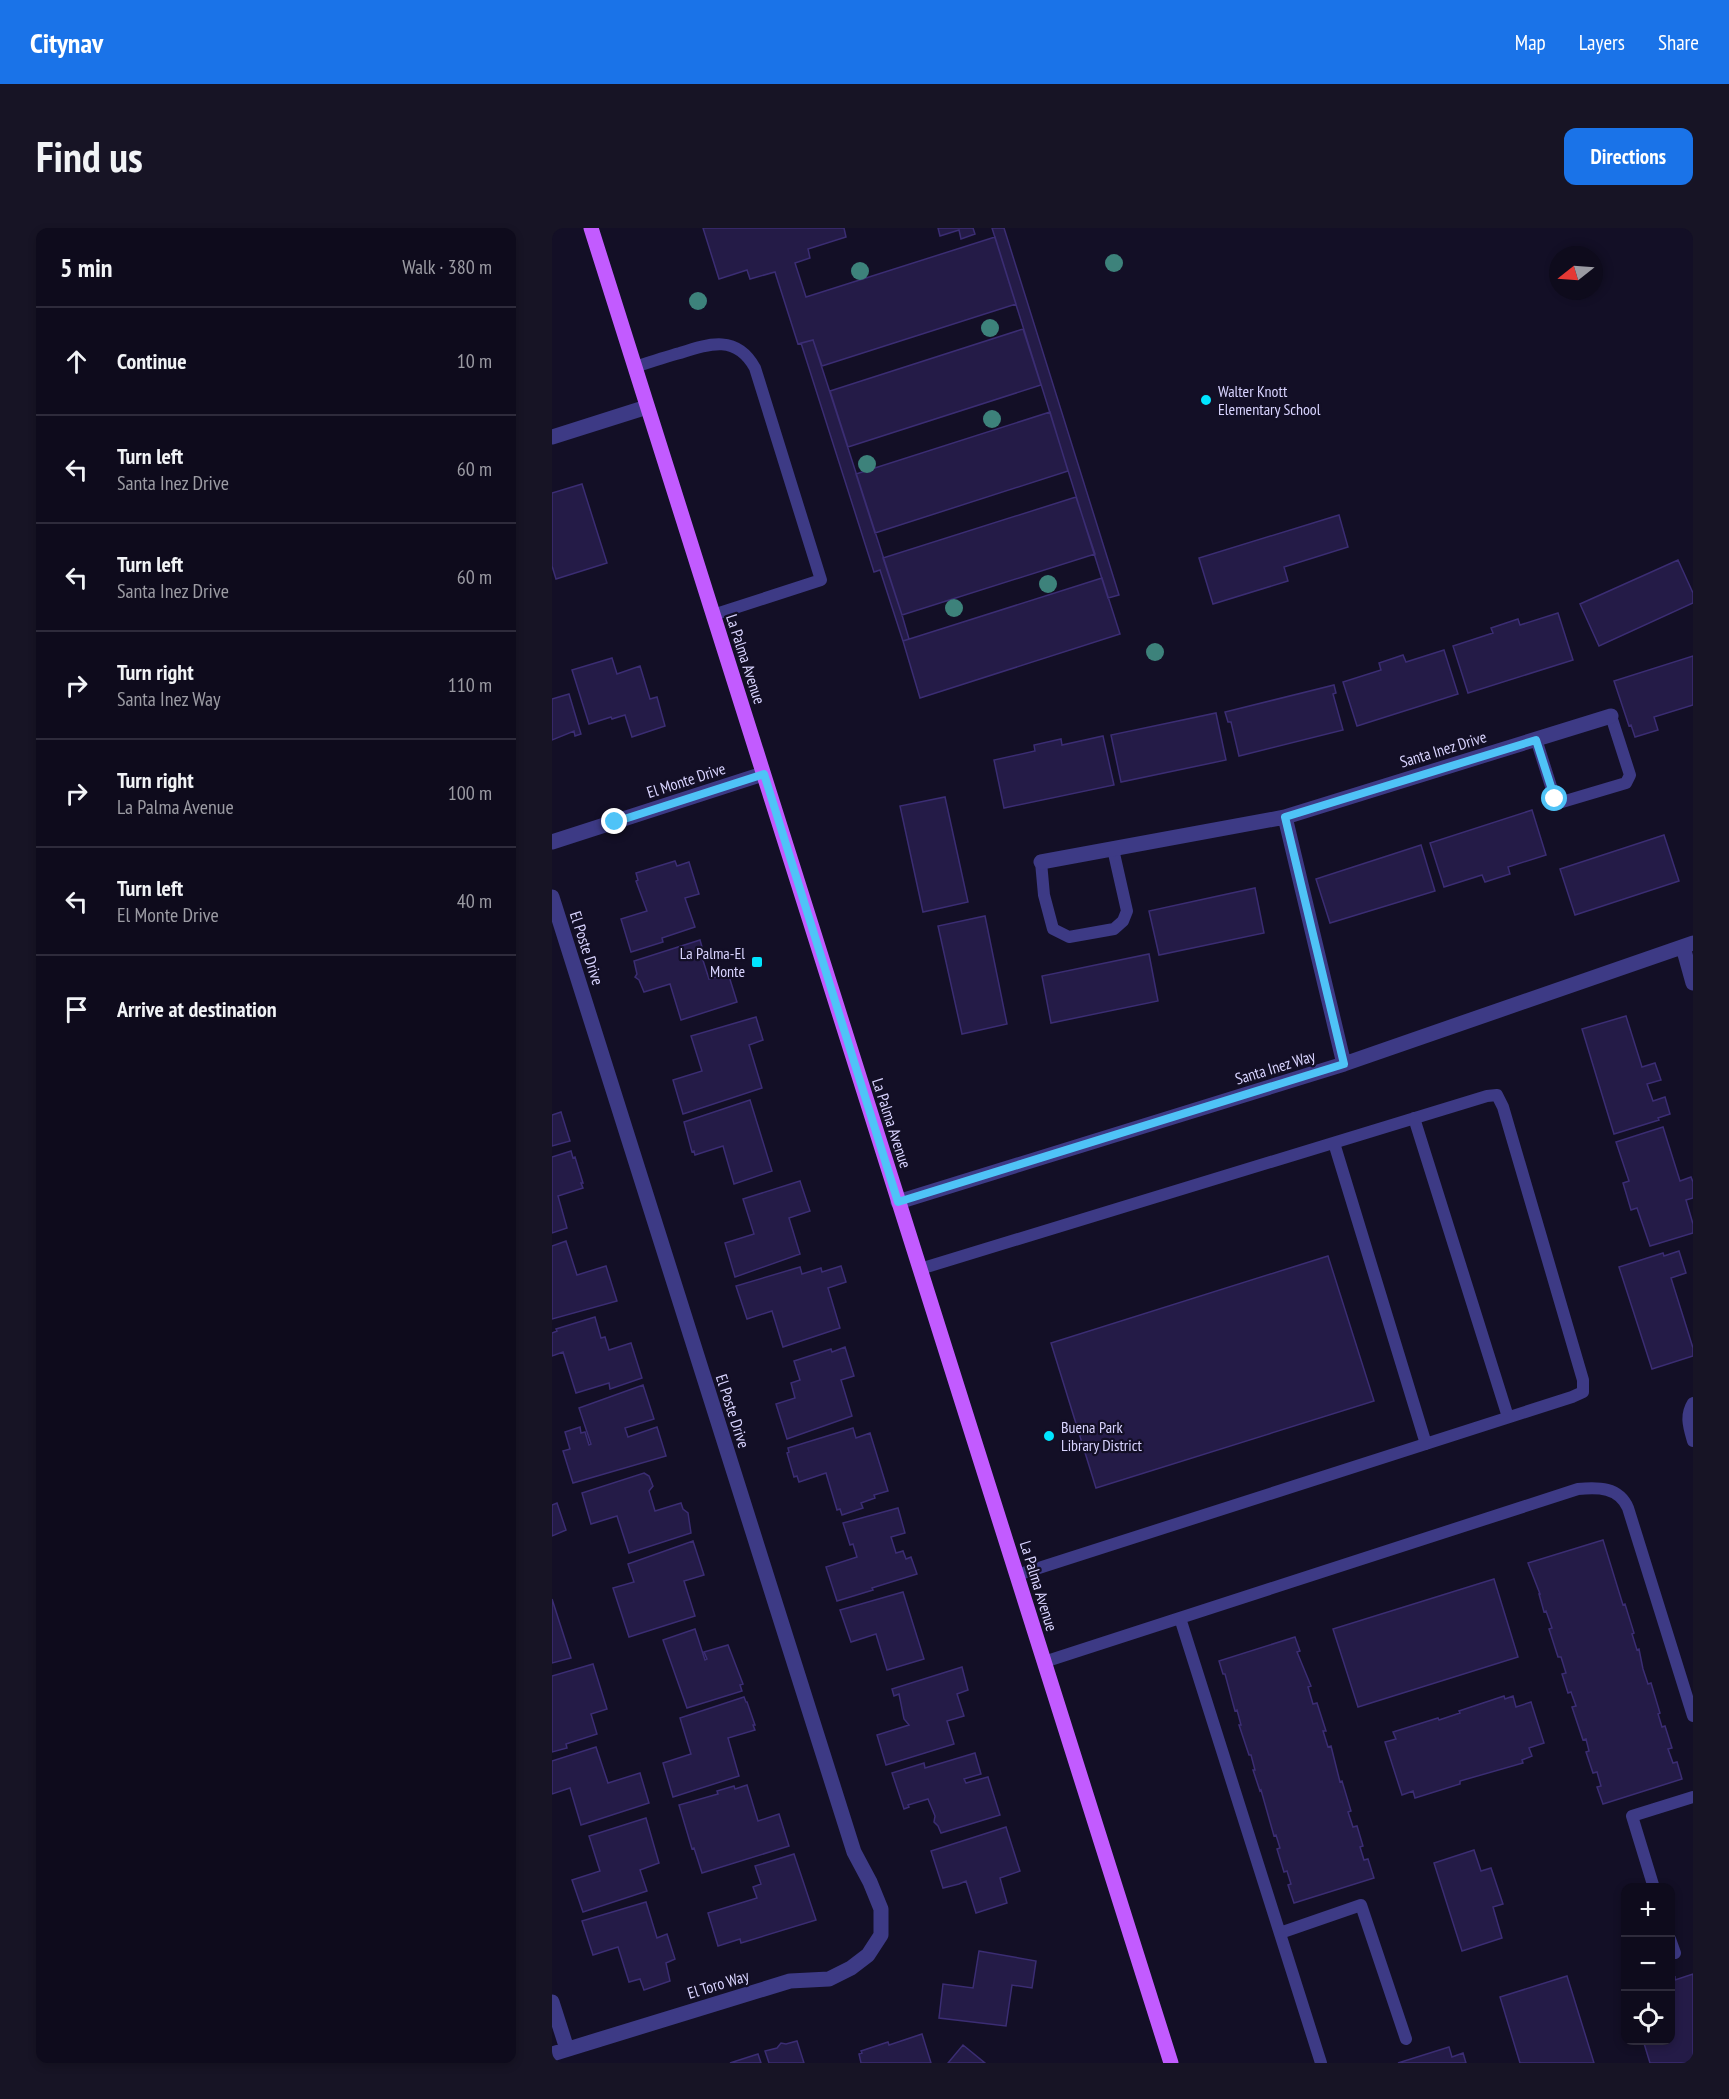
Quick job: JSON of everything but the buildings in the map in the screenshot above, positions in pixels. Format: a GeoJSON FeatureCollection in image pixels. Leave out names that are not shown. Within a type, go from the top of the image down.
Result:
{"type":"FeatureCollection","features":[{"type":"Feature","properties":{"kind":"main road","name":"La Palma Avenue"},"geometry":{"type":"LineString","coordinates":[[591,228],[1171,2063]]}},
{"type":"Feature","properties":{"kind":"street"},"geometry":{"type":"LineString","coordinates":[[552,436],[647,407]]}},
{"type":"Feature","properties":{"kind":"street","name":"Santa Inez Drive"},"geometry":{"type":"LineString","coordinates":[[1041,862],[1285,817],[1611,716]]}},
{"type":"Feature","properties":{"kind":"street","name":"El Monte Drive"},"geometry":{"type":"LineString","coordinates":[[552,842],[764,774]]}},
{"type":"Feature","properties":{"kind":"street"},"geometry":{"type":"LineString","coordinates":[[1285,817],[1344,1064]]}},
{"type":"Feature","properties":{"kind":"street","name":"El Poste Drive"},"geometry":{"type":"LineString","coordinates":[[552,897],[854,1852],[870,1882],[880,1909],[881,1935]]}},
{"type":"Feature","properties":{"kind":"street"},"geometry":{"type":"LineString","coordinates":[[1688,945],[1693,983]]}},
{"type":"Feature","properties":{"kind":"street","name":"Santa Inez Way"},"geometry":{"type":"LineString","coordinates":[[898,1202],[1344,1064],[1688,945]]}},
{"type":"Feature","properties":{"kind":"street","name":"El Toro Way"},"geometry":{"type":"LineString","coordinates":[[559,2052],[790,1981],[829,1979],[851,1968],[868,1954],[881,1935]]}},
{"type":"Feature","properties":{"kind":"street"},"geometry":{"type":"LineString","coordinates":[[552,2002],[559,2052]]}},
{"type":"Feature","properties":{"kind":"lane"},"geometry":{"type":"LineString","coordinates":[[635,367],[712,344],[738,349],[749,357],[755,368],[821,580],[713,615]]}},
{"type":"Feature","properties":{"kind":"lane"},"geometry":{"type":"LineString","coordinates":[[1536,740],[1555,799],[1562,802],[1626,783],[1630,775],[1611,716]]}},
{"type":"Feature","properties":{"kind":"lane"},"geometry":{"type":"LineString","coordinates":[[1041,862],[1044,895],[1053,929],[1069,937],[1114,929],[1123,921],[1127,911],[1113,849]]}},
{"type":"Feature","properties":{"kind":"lane"},"geometry":{"type":"LineString","coordinates":[[920,1269],[1487,1096],[1497,1095],[1503,1107],[1583,1380],[1582,1392],[1508,1418],[1017,1575]]}},
{"type":"Feature","properties":{"kind":"lane"},"geometry":{"type":"LineString","coordinates":[[1414,1118],[1508,1418]]}},
{"type":"Feature","properties":{"kind":"lane"},"geometry":{"type":"LineString","coordinates":[[1334,1143],[1426,1444]]}},
{"type":"Feature","properties":{"kind":"lane"},"geometry":{"type":"LineString","coordinates":[[1693,1403],[1688,1414],[1688,1426],[1693,1441]]}},
{"type":"Feature","properties":{"kind":"lane"},"geometry":{"type":"LineString","coordinates":[[1044,1662],[1578,1489],[1598,1487],[1612,1491],[1625,1499],[1693,1716]]}},
{"type":"Feature","properties":{"kind":"lane"},"geometry":{"type":"LineString","coordinates":[[1180,1618],[1321,2063]]}},
{"type":"Feature","properties":{"kind":"lane"},"geometry":{"type":"LineString","coordinates":[[1653,1883],[1632,1816],[1693,1797]]}},
{"type":"Feature","properties":{"kind":"lane"},"geometry":{"type":"LineString","coordinates":[[1280,1933],[1360,1905],[1406,2039]]}},
{"type":"Feature","properties":{"kind":"place","name":"Walter Knott Elementary School"},"geometry":{"type":"Point","coordinates":[1206,400]}},
{"type":"Feature","properties":{"kind":"place","name":"La Palma-El Monte"},"geometry":{"type":"Point","coordinates":[757,962]}},
{"type":"Feature","properties":{"kind":"place","name":"Buena Park Library District"},"geometry":{"type":"Point","coordinates":[1049,1436]}},
{"type":"Feature","properties":{"kind":"route"},"geometry":{"type":"LineString","coordinates":[[615,822],[764,774],[898,1202],[1344,1064],[1285,817],[1536,740],[1555,799]]}}]}
